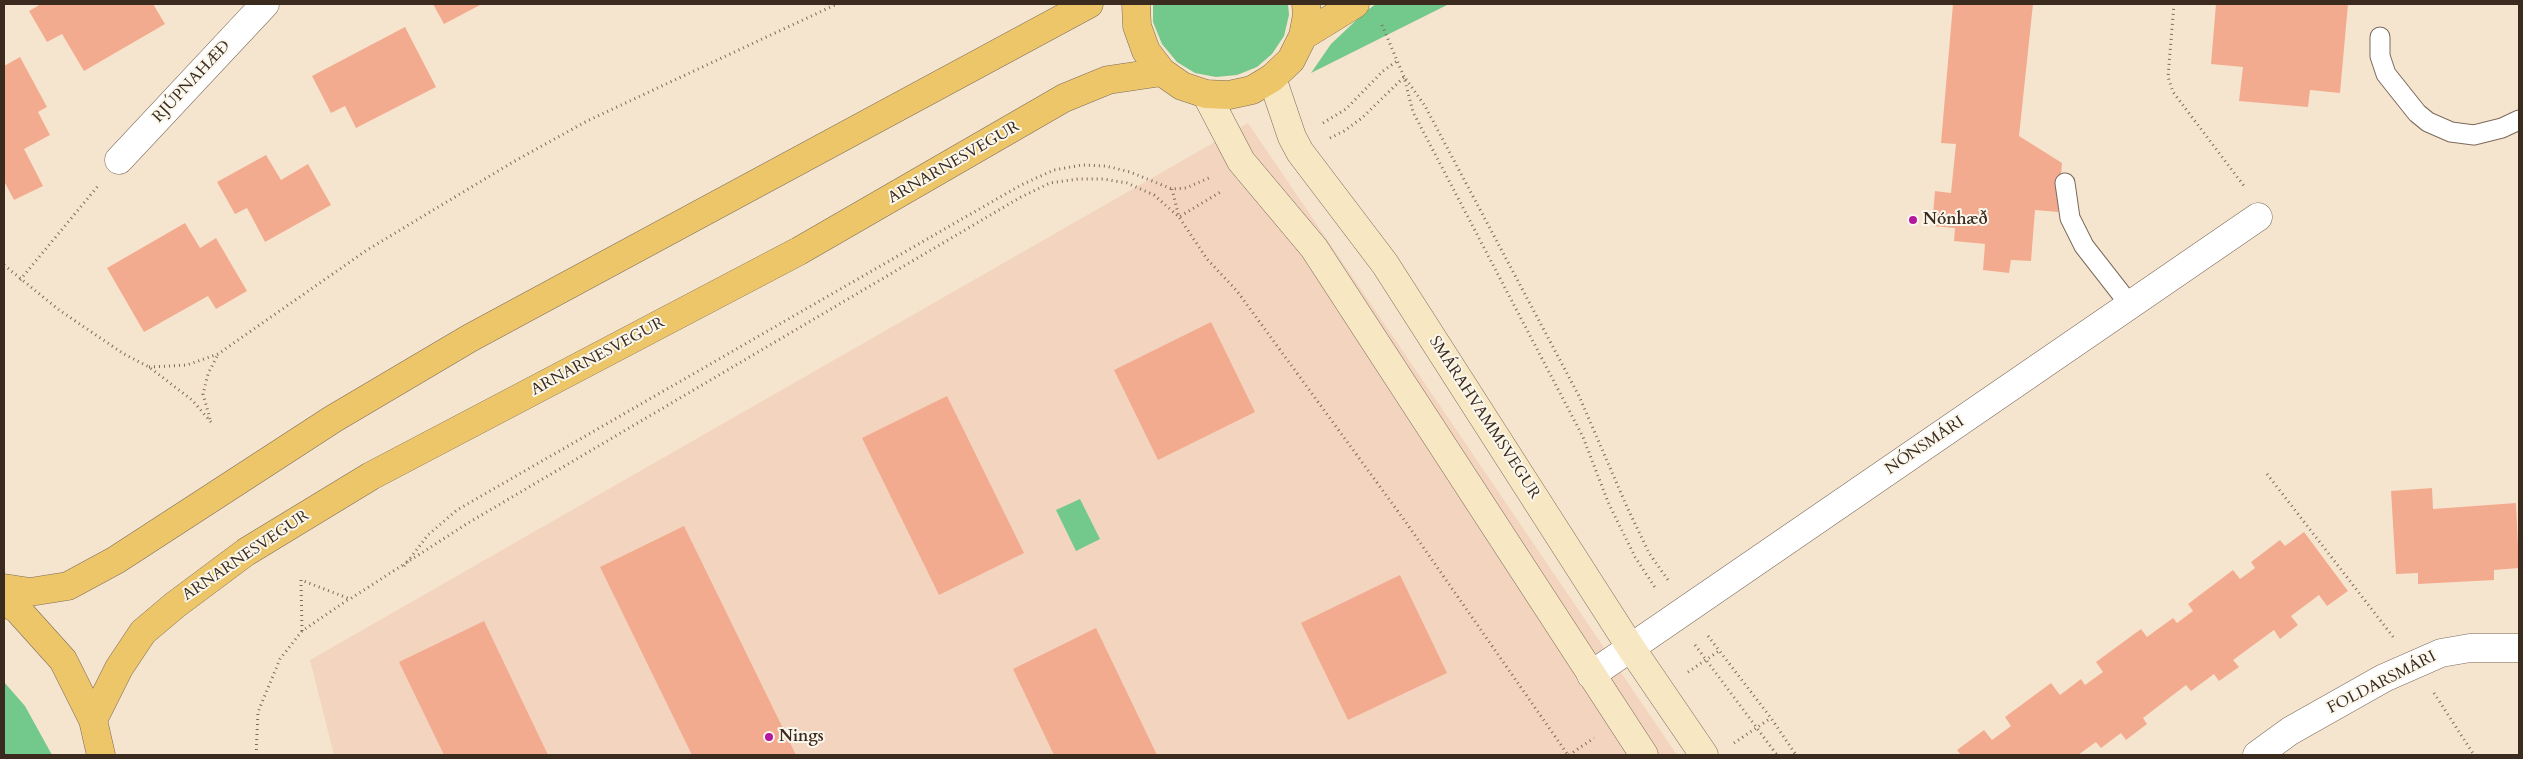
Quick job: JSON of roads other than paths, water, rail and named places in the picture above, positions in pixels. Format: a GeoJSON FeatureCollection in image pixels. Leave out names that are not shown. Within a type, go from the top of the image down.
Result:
{"type":"FeatureCollection","features":[{"type":"Feature","properties":{"kind":"main road"},"geometry":{"type":"LineString","coordinates":[[4,588],[30,592],[68,586],[116,560],[333,419],[470,338],[1089,4]]}},
{"type":"Feature","properties":{"kind":"main road"},"geometry":{"type":"LineString","coordinates":[[1136,4],[1137,26],[1146,51],[1162,72],[1182,86],[1206,94],[1236,93],[1252,90],[1272,78],[1290,60],[1303,36],[1307,15],[1306,4]]}},
{"type":"Feature","properties":{"kind":"main road"},"geometry":{"type":"LineString","coordinates":[[1303,36],[1355,4]]}},
{"type":"Feature","properties":{"kind":"main road","name":"ARNARNESVEGUR"},"geometry":{"type":"LineString","coordinates":[[93,720],[119,668],[143,632],[175,605],[246,552],[370,476],[799,251],[1064,98],[1108,80],[1162,72]]}},
{"type":"Feature","properties":{"kind":"main road","name":"SMÁRAHVAMMSVEGUR"},"geometry":{"type":"LineString","coordinates":[[1272,78],[1292,137],[1300,152],[1385,264],[1631,648],[1704,755]]}},
{"type":"Feature","properties":{"kind":"main road"},"geometry":{"type":"LineString","coordinates":[[1206,94],[1241,161],[1314,248],[1644,755]]}},
{"type":"Feature","properties":{"kind":"main road"},"geometry":{"type":"LineString","coordinates":[[4,600],[18,610],[63,660],[93,720],[101,755]]}},
{"type":"Feature","properties":{"kind":"street","name":"RJÚPNAHÆÐ"},"geometry":{"type":"LineString","coordinates":[[119,160],[265,4]]}},
{"type":"Feature","properties":{"kind":"street","name":"NÓNSMÁRI"},"geometry":{"type":"LineString","coordinates":[[1591,675],[2258,217]]}},
{"type":"Feature","properties":{"kind":"street","name":"FOLDARSMÁRI"},"geometry":{"type":"LineString","coordinates":[[2257,755],[2290,731],[2384,678],[2441,653],[2470,648],[2519,648]]}},
{"type":"Feature","properties":{"kind":"lane"},"geometry":{"type":"LineString","coordinates":[[2380,36],[2380,56],[2386,74],[2417,113],[2428,122],[2451,132],[2474,135],[2502,128],[2519,120]]}},
{"type":"Feature","properties":{"kind":"lane"},"geometry":{"type":"LineString","coordinates":[[2064,183],[2070,218],[2084,246],[2130,305]]}},
{"type":"Feature","properties":{"kind":"place","name":"Nónhæð"},"geometry":{"type":"Point","coordinates":[1913,220]}},
{"type":"Feature","properties":{"kind":"place","name":"Nings"},"geometry":{"type":"Point","coordinates":[769,737]}}]}
